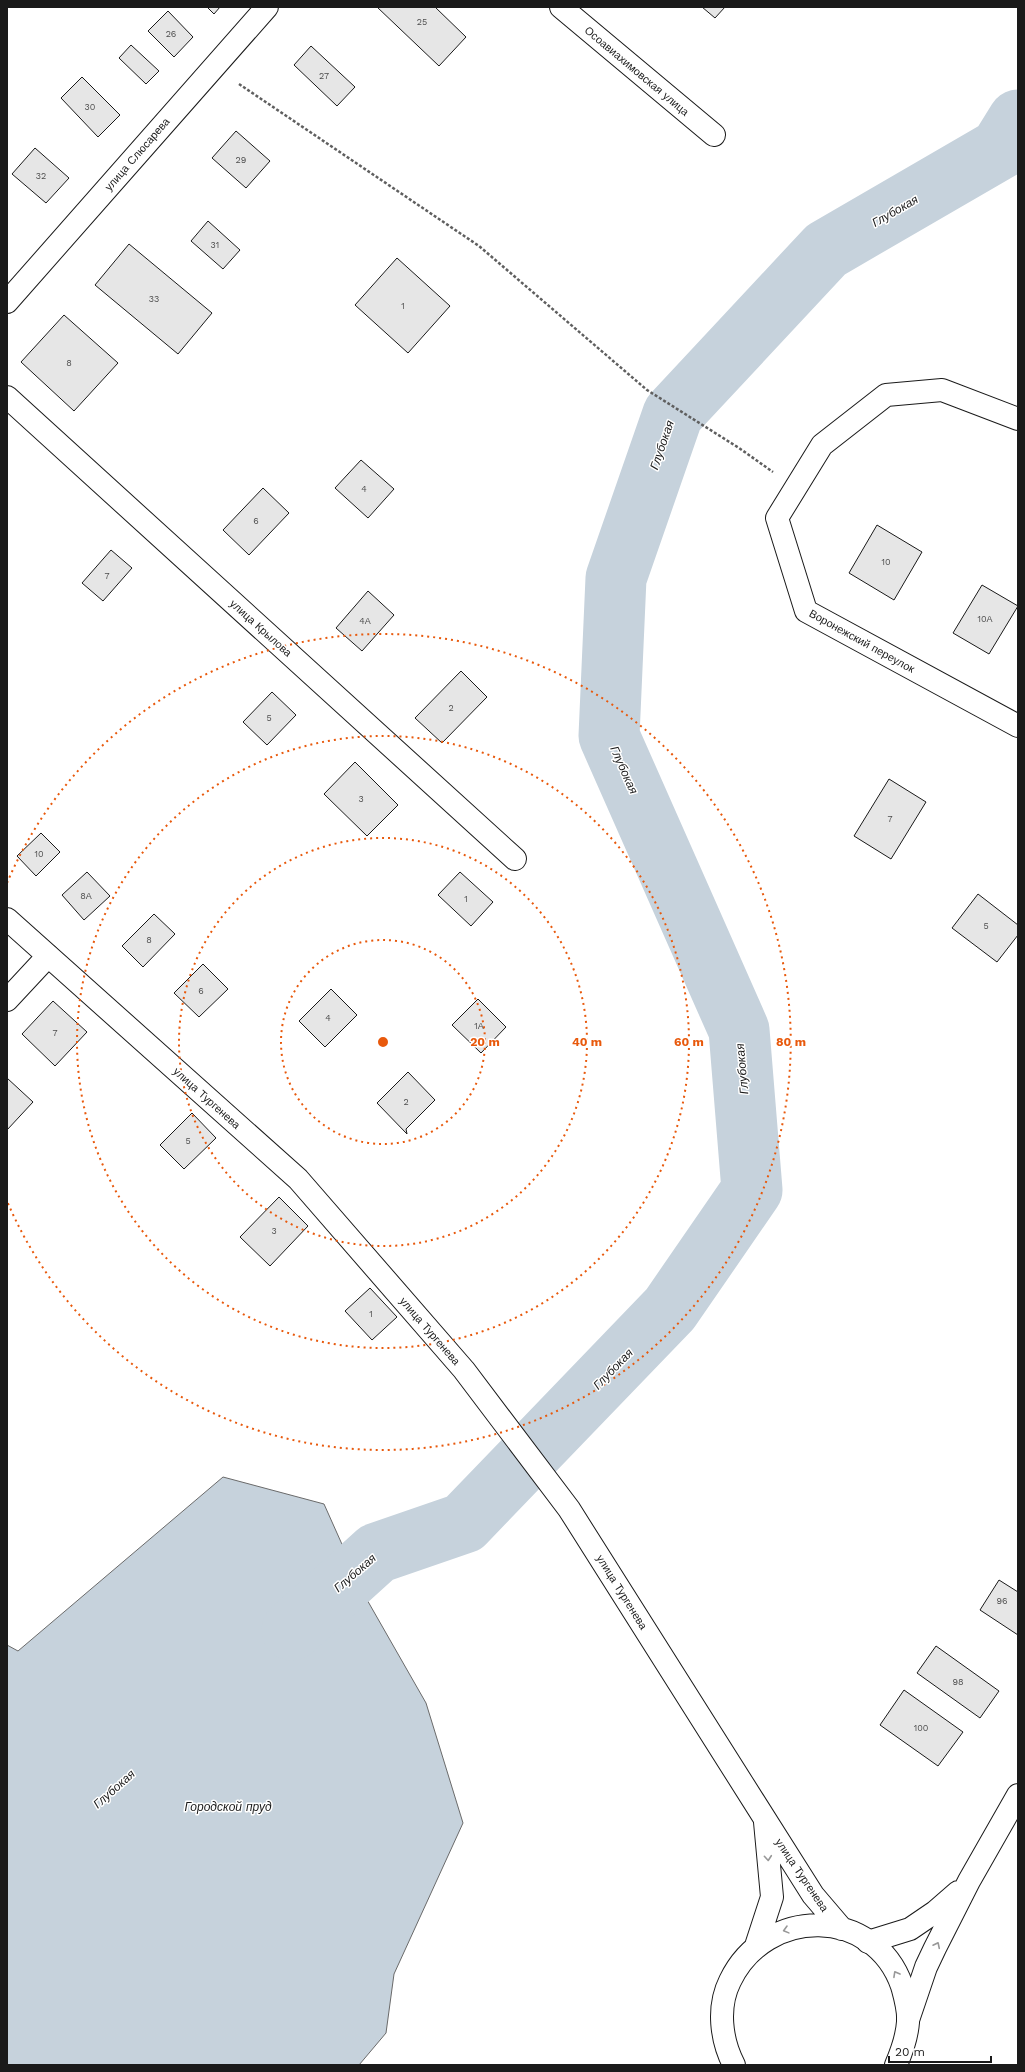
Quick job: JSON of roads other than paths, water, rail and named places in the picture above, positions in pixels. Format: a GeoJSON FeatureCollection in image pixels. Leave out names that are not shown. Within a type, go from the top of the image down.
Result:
{"type":"FeatureCollection","features":[{"type":"Feature","properties":{"kind":"street","name":"улица Слюсарева"},"geometry":{"type":"LineString","coordinates":[[7,302],[267,7]]}},
{"type":"Feature","properties":{"kind":"street","name":"Осоавиахимовская улица"},"geometry":{"type":"LineString","coordinates":[[561,7],[714,135]]}},
{"type":"Feature","properties":{"kind":"street","name":"Воронежский переулок"},"geometry":{"type":"LineString","coordinates":[[1018,419],[942,390],[886,395],[822,445],[777,518],[806,611],[1018,726]]}},
{"type":"Feature","properties":{"kind":"street","name":"улица Крылова"},"geometry":{"type":"LineString","coordinates":[[7,397],[515,859]]}},
{"type":"Feature","properties":{"kind":"street","name":"улица Тургенева"},"geometry":{"type":"LineString","coordinates":[[7,919],[298,1179],[464,1370],[569,1509],[813,1895],[842,1929]]}},
{"type":"Feature","properties":{"kind":"street"},"geometry":{"type":"LineString","coordinates":[[7,1000],[48,956]]}},
{"type":"Feature","properties":{"kind":"street"},"geometry":{"type":"LineString","coordinates":[[896,2065],[904,2045],[908,2020],[926,1967],[969,1881],[1018,1795]]}},
{"type":"Feature","properties":{"kind":"street","name":"улица Тургенева"},"geometry":{"type":"LineString","coordinates":[[756,1946],[772,1897],[765,1819]]}},
{"type":"Feature","properties":{"kind":"street"},"geometry":{"type":"LineString","coordinates":[[868,1942],[910,1929],[936,1912],[969,1881]]}},
{"type":"Feature","properties":{"kind":"street"},"geometry":{"type":"LineString","coordinates":[[734,2065],[724,2042],[722,2015],[726,1989],[737,1965],[756,1946],[778,1932],[804,1925],[830,1926],[856,1934],[885,1957],[898,1976],[906,1998],[908,2020]]}},
{"type":"Feature","properties":{"kind":"street"},"geometry":{"type":"LineString","coordinates":[[717,2065],[724,2042]]}},
{"type":"Feature","properties":{"kind":"water","name":"Городской пруд"},"geometry":{"type":"Polygon","coordinates":[[[223,1477],[324,1504],[366,1598],[426,1703],[463,1823],[394,1974],[386,2033],[359,2065],[7,2065],[7,1645],[18,1651],[223,1477]]]}},
{"type":"Feature","properties":{"kind":"waterway","name":"Глубокая"},"geometry":{"type":"LineString","coordinates":[[292,1630],[377,1553],[464,1523],[670,1309],[752,1190],[739,1030],[609,736],[616,578],[673,414],[826,250],[1000,149],[1018,120]]}}]}
